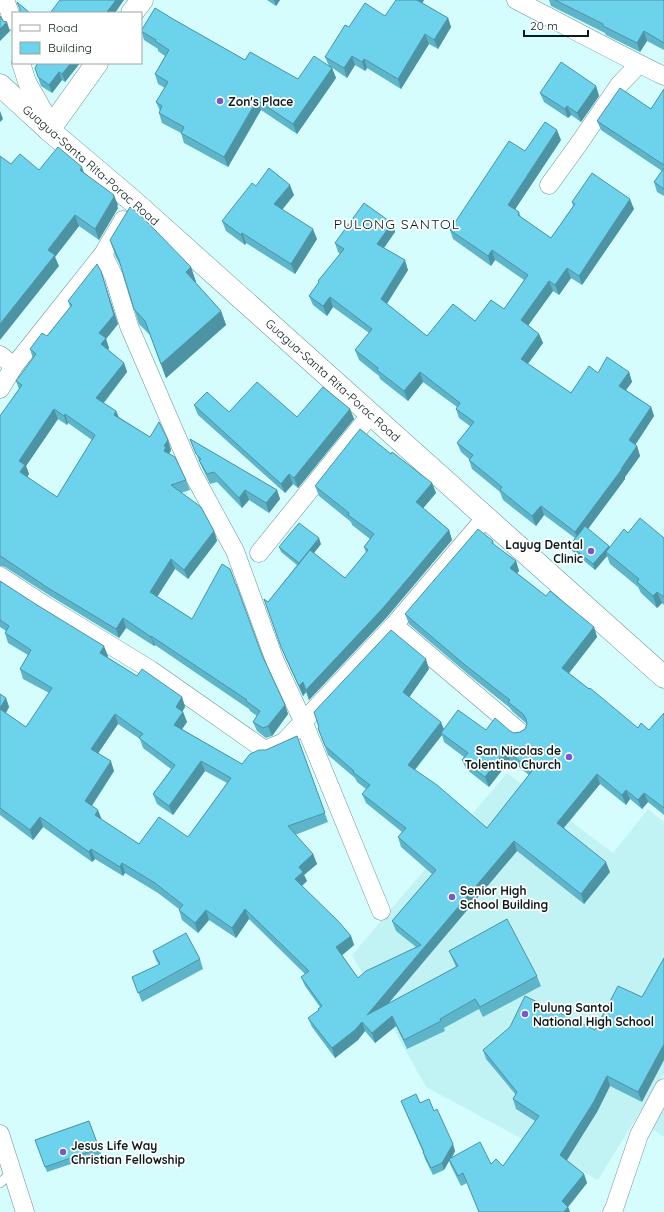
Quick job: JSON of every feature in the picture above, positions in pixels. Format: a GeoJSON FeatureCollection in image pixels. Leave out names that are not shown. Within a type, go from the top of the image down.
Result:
{"type":"FeatureCollection","features":[{"type":"Feature","properties":{"kind":"main road"},"geometry":{"type":"LineString","coordinates":[[133,12],[142,0]]}},
{"type":"Feature","properties":{"kind":"main road"},"geometry":{"type":"LineString","coordinates":[[51,128],[96,64]]}},
{"type":"Feature","properties":{"kind":"main road","name":"Guagua-Santa Rita-Porac Road"},"geometry":{"type":"LineString","coordinates":[[0,85],[51,128],[664,677]]}},
{"type":"Feature","properties":{"kind":"street"},"geometry":{"type":"LineString","coordinates":[[5,0],[12,18]]}},
{"type":"Feature","properties":{"kind":"street"},"geometry":{"type":"LineString","coordinates":[[516,0],[664,76]]}},
{"type":"Feature","properties":{"kind":"street"},"geometry":{"type":"LineString","coordinates":[[21,64],[27,82],[51,128]]}},
{"type":"Feature","properties":{"kind":"street"},"geometry":{"type":"LineString","coordinates":[[549,185],[619,85],[639,64]]}},
{"type":"Feature","properties":{"kind":"street"},"geometry":{"type":"LineString","coordinates":[[0,389],[14,366],[103,254],[134,202]]}},
{"type":"Feature","properties":{"kind":"street"},"geometry":{"type":"LineString","coordinates":[[103,254],[114,277],[129,326],[192,472],[234,551],[275,662],[303,721],[381,911]]}},
{"type":"Feature","properties":{"kind":"street"},"geometry":{"type":"LineString","coordinates":[[0,355],[14,366]]}},
{"type":"Feature","properties":{"kind":"street"},"geometry":{"type":"LineString","coordinates":[[259,553],[371,414]]}},
{"type":"Feature","properties":{"kind":"street"},"geometry":{"type":"LineString","coordinates":[[0,576],[150,670],[265,750],[284,742],[394,625],[486,517]]}},
{"type":"Feature","properties":{"kind":"street"},"geometry":{"type":"LineString","coordinates":[[394,625],[520,732]]}},
{"type":"Feature","properties":{"kind":"street"},"geometry":{"type":"LineString","coordinates":[[615,1211],[639,1135],[664,1088]]}},
{"type":"Feature","properties":{"kind":"street"},"geometry":{"type":"LineString","coordinates":[[0,1134],[6,1177],[25,1212]]}},
{"type":"Feature","properties":{"kind":"shaded area","name":"Pulung Santol National High School"},"geometry":{"type":"Polygon","coordinates":[[[507,773],[613,853],[648,809],[664,822],[664,1073],[598,1180],[426,1087],[352,955],[507,773]]]}},
{"type":"Feature","properties":{"kind":"shaded area"},"geometry":{"type":"Polygon","coordinates":[[[664,1100],[664,1137],[650,1127],[664,1100]]]}},
{"type":"Feature","properties":{"kind":"building"},"geometry":{"type":"Polygon","coordinates":[[[60,0],[116,0],[107,12],[51,12],[60,0]]]}},
{"type":"Feature","properties":{"kind":"building"},"geometry":{"type":"Polygon","coordinates":[[[396,0],[417,0],[448,18],[434,40],[425,34],[398,79],[364,59],[362,62],[352,56],[344,68],[325,57],[345,25],[349,27],[365,3],[385,16],[396,0]]]}},
{"type":"Feature","properties":{"kind":"building"},"geometry":{"type":"Polygon","coordinates":[[[555,0],[664,0],[664,43],[644,31],[637,43],[555,0]]]}},
{"type":"Feature","properties":{"kind":"building"},"geometry":{"type":"Polygon","coordinates":[[[17,2],[29,12],[20,12],[17,2]]]}},
{"type":"Feature","properties":{"kind":"building","name":"Zon's Place"},"geometry":{"type":"Polygon","coordinates":[[[155,8],[245,60],[250,52],[298,79],[314,56],[332,68],[293,124],[257,100],[224,157],[181,133],[184,127],[159,113],[162,106],[156,102],[168,82],[155,74],[169,50],[142,32],[155,8]]]}},
{"type":"Feature","properties":{"kind":"building"},"geometry":{"type":"Polygon","coordinates":[[[0,16],[3,21],[7,22],[0,29],[0,16]]]}},
{"type":"Feature","properties":{"kind":"building"},"geometry":{"type":"Polygon","coordinates":[[[561,62],[596,86],[577,113],[567,106],[565,109],[540,93],[561,62]]]}},
{"type":"Feature","properties":{"kind":"building"},"geometry":{"type":"Polygon","coordinates":[[[37,64],[70,64],[62,74],[59,72],[49,85],[38,77],[35,68],[37,64]]]}},
{"type":"Feature","properties":{"kind":"building"},"geometry":{"type":"Polygon","coordinates":[[[620,88],[651,109],[664,89],[664,165],[597,121],[620,88]]]}},
{"type":"Feature","properties":{"kind":"building"},"geometry":{"type":"Polygon","coordinates":[[[545,122],[557,130],[508,205],[519,212],[518,215],[551,238],[575,204],[572,202],[592,173],[630,199],[579,276],[567,268],[555,285],[549,281],[521,320],[539,334],[521,359],[571,393],[589,366],[598,373],[607,357],[629,372],[619,386],[651,407],[629,440],[637,446],[622,469],[575,532],[541,506],[532,516],[500,490],[502,487],[469,460],[473,455],[457,443],[474,422],[456,409],[460,403],[420,372],[404,391],[377,370],[378,368],[355,350],[372,329],[330,297],[323,306],[309,296],[319,282],[318,281],[344,249],[335,243],[364,203],[392,223],[377,244],[405,260],[381,299],[427,336],[453,304],[475,321],[491,300],[504,309],[528,275],[492,250],[488,256],[450,230],[509,141],[525,151],[545,122]]]}},
{"type":"Feature","properties":{"kind":"building"},"geometry":{"type":"Polygon","coordinates":[[[58,147],[82,167],[80,170],[114,195],[114,197],[95,229],[75,215],[48,250],[55,255],[0,324],[0,156],[11,164],[20,154],[39,170],[58,147]]]}},
{"type":"Feature","properties":{"kind":"building"},"geometry":{"type":"Polygon","coordinates":[[[269,168],[290,185],[274,204],[313,229],[291,264],[242,233],[241,235],[222,221],[252,183],[256,186],[269,168]]]}},
{"type":"Feature","properties":{"kind":"building"},"geometry":{"type":"Polygon","coordinates":[[[664,168],[664,189],[654,182],[664,168]]]}},
{"type":"Feature","properties":{"kind":"building"},"geometry":{"type":"Polygon","coordinates":[[[130,207],[138,213],[191,267],[186,272],[221,311],[161,364],[145,321],[134,309],[119,260],[110,240],[130,207]]]}},
{"type":"Feature","properties":{"kind":"building"},"geometry":{"type":"Polygon","coordinates":[[[97,264],[101,271],[114,315],[99,333],[106,338],[101,344],[124,363],[96,398],[116,411],[114,415],[150,437],[159,422],[168,440],[164,446],[166,447],[164,451],[175,457],[186,480],[171,485],[201,507],[214,531],[184,570],[171,559],[150,592],[192,619],[222,564],[230,569],[262,655],[285,705],[268,726],[263,728],[253,722],[260,711],[246,701],[247,700],[123,618],[116,629],[0,557],[0,416],[22,385],[16,381],[36,354],[30,349],[42,333],[47,336],[72,305],[68,301],[97,264]],[[54,409],[19,461],[25,465],[20,472],[57,497],[95,435],[65,414],[64,416],[54,409]]]}},
{"type":"Feature","properties":{"kind":"building"},"geometry":{"type":"Polygon","coordinates":[[[257,382],[297,417],[323,387],[350,409],[294,478],[289,474],[281,484],[194,405],[207,392],[229,412],[257,382]]]}},
{"type":"Feature","properties":{"kind":"building"},"geometry":{"type":"Polygon","coordinates":[[[360,429],[391,454],[392,452],[432,483],[416,502],[449,530],[383,608],[306,690],[303,682],[299,686],[281,647],[264,599],[268,602],[310,550],[345,578],[368,550],[364,547],[374,534],[348,515],[349,513],[315,486],[360,429]]]}},
{"type":"Feature","properties":{"kind":"building"},"geometry":{"type":"Polygon","coordinates":[[[190,439],[277,490],[266,503],[245,490],[239,498],[214,472],[207,474],[190,439]]]}},
{"type":"Feature","properties":{"kind":"building"},"geometry":{"type":"Polygon","coordinates":[[[640,518],[664,538],[664,597],[657,592],[653,596],[637,582],[639,579],[606,552],[624,529],[628,533],[640,518]]]}},
{"type":"Feature","properties":{"kind":"building"},"geometry":{"type":"Polygon","coordinates":[[[299,523],[319,538],[299,563],[279,547],[299,523]]]}},
{"type":"Feature","properties":{"kind":"building","name":"Layug Dental Clinic"},"geometry":{"type":"Polygon","coordinates":[[[585,526],[609,546],[593,564],[570,545],[585,526]]]}},
{"type":"Feature","properties":{"kind":"building"},"geometry":{"type":"Polygon","coordinates":[[[478,529],[493,541],[492,543],[516,561],[510,568],[546,596],[550,591],[594,627],[562,668],[589,689],[590,688],[638,728],[641,723],[649,730],[664,713],[664,808],[644,793],[638,800],[626,790],[622,795],[597,774],[557,823],[606,862],[581,894],[514,841],[367,1015],[458,966],[449,951],[507,919],[537,976],[480,1007],[475,999],[440,1019],[441,1021],[404,1040],[392,1016],[372,1033],[362,1022],[355,1030],[332,1048],[308,1018],[322,1006],[301,977],[309,971],[245,909],[232,928],[206,910],[195,923],[179,910],[183,905],[155,883],[122,863],[120,867],[91,849],[89,852],[40,817],[30,830],[0,808],[0,709],[26,727],[52,688],[20,669],[31,650],[5,633],[9,626],[0,620],[0,581],[104,646],[100,653],[137,676],[142,669],[182,697],[176,707],[183,712],[174,725],[242,764],[250,754],[259,750],[266,750],[297,736],[325,813],[288,826],[313,854],[299,867],[303,872],[295,879],[339,922],[351,936],[336,947],[358,978],[366,971],[421,945],[392,921],[436,870],[398,837],[406,828],[362,794],[370,785],[353,772],[354,771],[325,746],[314,712],[391,630],[426,659],[403,692],[441,722],[408,765],[437,785],[487,828],[532,771],[506,750],[485,777],[462,760],[468,753],[441,733],[458,710],[486,730],[495,718],[510,731],[514,733],[520,732],[525,729],[527,724],[526,719],[523,714],[508,702],[510,700],[465,665],[405,614],[478,529]],[[115,714],[91,749],[111,761],[85,801],[98,810],[95,815],[139,844],[159,817],[188,837],[231,778],[201,761],[169,806],[153,794],[175,765],[139,738],[143,734],[115,714]]]}},
{"type":"Feature","properties":{"kind":"building"},"geometry":{"type":"Polygon","coordinates":[[[0,694],[6,698],[0,708],[0,694]]]}},
{"type":"Feature","properties":{"kind":"building"},"geometry":{"type":"Polygon","coordinates":[[[186,933],[200,959],[138,993],[132,977],[160,964],[153,951],[186,933]]]}},
{"type":"Feature","properties":{"kind":"building"},"geometry":{"type":"Polygon","coordinates":[[[664,958],[664,1044],[638,1092],[607,1076],[593,1103],[560,1155],[584,1174],[562,1201],[568,1207],[564,1212],[479,1212],[463,1173],[458,1176],[449,1159],[480,1142],[491,1164],[496,1159],[503,1166],[539,1116],[513,1099],[517,1092],[483,1050],[510,1027],[525,996],[595,1030],[618,986],[642,997],[664,958]]]}},
{"type":"Feature","properties":{"kind":"building"},"geometry":{"type":"Polygon","coordinates":[[[416,1094],[420,1103],[429,1099],[434,1111],[437,1109],[453,1144],[442,1163],[431,1168],[401,1101],[416,1094]]]}},
{"type":"Feature","properties":{"kind":"building","name":"Jesus Life Way Christian Fellowship"},"geometry":{"type":"Polygon","coordinates":[[[89,1121],[99,1148],[45,1167],[35,1140],[89,1121]]]}},
{"type":"Feature","properties":{"kind":"place","name":"Zon's Place"},"geometry":{"type":"Point","coordinates":[220,101]}},
{"type":"Feature","properties":{"kind":"place","name":"Layug Dental Clinic"},"geometry":{"type":"Point","coordinates":[591,551]}},
{"type":"Feature","properties":{"kind":"place","name":"San Nicolas de Tolentino Church"},"geometry":{"type":"Point","coordinates":[569,757]}},
{"type":"Feature","properties":{"kind":"place","name":"Senior High School Building"},"geometry":{"type":"Point","coordinates":[452,897]}},
{"type":"Feature","properties":{"kind":"place","name":"Pulung Santol National High School"},"geometry":{"type":"Point","coordinates":[525,1014]}},
{"type":"Feature","properties":{"kind":"place","name":"Jesus Life Way Christian Fellowship"},"geometry":{"type":"Point","coordinates":[63,1152]}},
{"type":"Feature","properties":{"kind":"district","name":"PULONG SANTOL"},"geometry":{"type":"Point","coordinates":[397,224]}}]}
